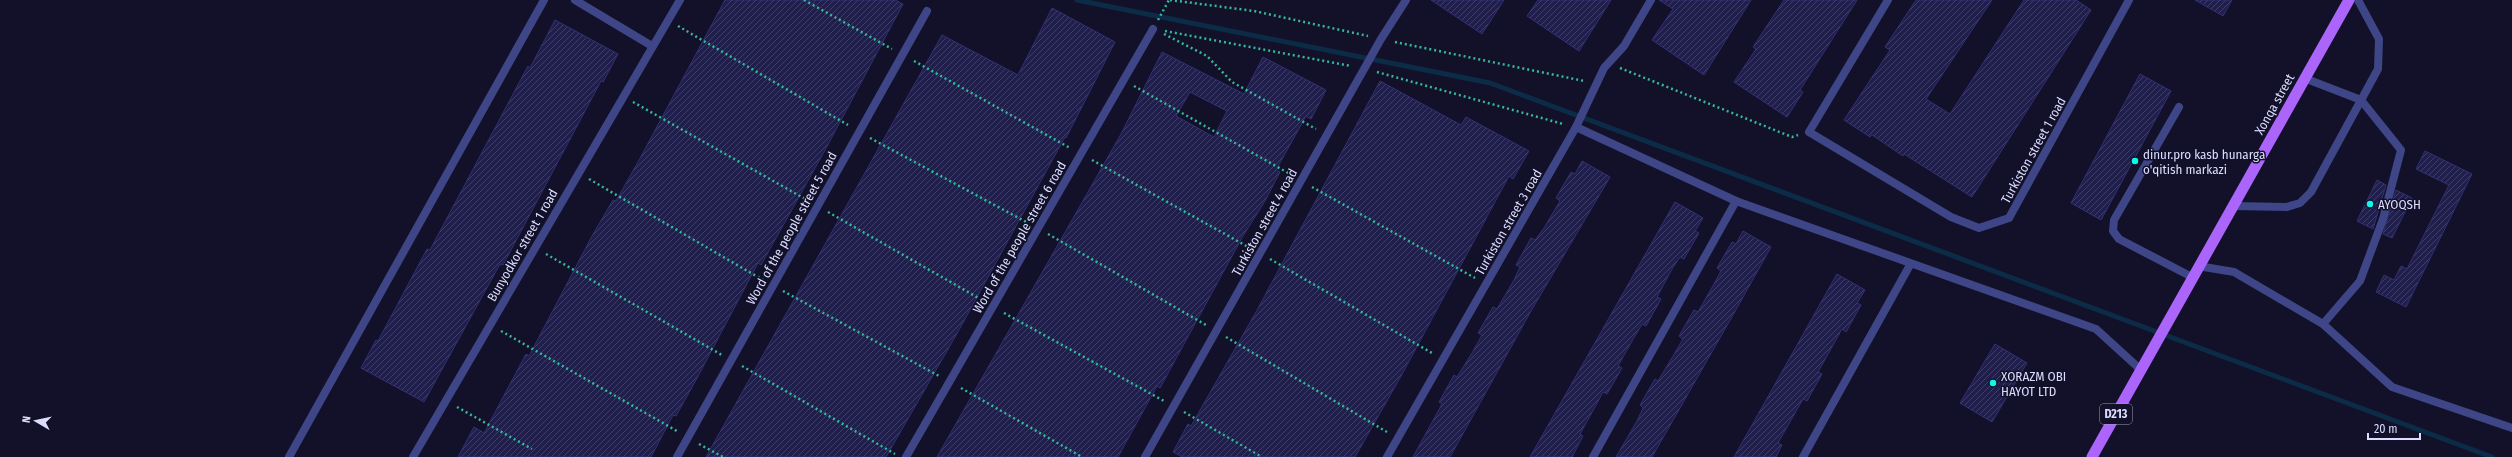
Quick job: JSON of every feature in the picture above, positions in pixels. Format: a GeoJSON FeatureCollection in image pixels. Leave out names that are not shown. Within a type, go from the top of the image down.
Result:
{"type":"FeatureCollection","features":[{"type":"Feature","properties":{"kind":"main road","name":"Xonqa street"},"geometry":{"type":"LineString","coordinates":[[2190,280],[2349,0]]}},
{"type":"Feature","properties":{"kind":"main road","name":"D213"},"geometry":{"type":"LineString","coordinates":[[2092,457],[2190,280]]}},
{"type":"Feature","properties":{"kind":"street"},"geometry":{"type":"LineString","coordinates":[[289,457],[544,0]]}},
{"type":"Feature","properties":{"kind":"street"},"geometry":{"type":"LineString","coordinates":[[575,0],[652,46]]}},
{"type":"Feature","properties":{"kind":"street","name":"Bunyodkor street 1 road"},"geometry":{"type":"LineString","coordinates":[[414,457],[578,172],[680,0]]}},
{"type":"Feature","properties":{"kind":"street","name":"Turkiston street 4 road"},"geometry":{"type":"LineString","coordinates":[[1146,457],[1381,39],[1406,0]]}},
{"type":"Feature","properties":{"kind":"street","name":"Turkiston street 3 road"},"geometry":{"type":"LineString","coordinates":[[1387,457],[1576,127],[1604,68],[1624,46],[1651,0]]}},
{"type":"Feature","properties":{"kind":"street"},"geometry":{"type":"LineString","coordinates":[[1809,132],[1888,0]]}},
{"type":"Feature","properties":{"kind":"street","name":"Turkiston street 1 road"},"geometry":{"type":"LineString","coordinates":[[1809,132],[1951,217],[1979,228],[2009,218],[2130,0]]}},
{"type":"Feature","properties":{"kind":"street"},"geometry":{"type":"LineString","coordinates":[[2232,206],[2287,207],[2300,203],[2311,192],[2378,69],[2378,39],[2358,0]]}},
{"type":"Feature","properties":{"kind":"street","name":"Word of the people street 5 road"},"geometry":{"type":"LineString","coordinates":[[677,457],[927,11]]}},
{"type":"Feature","properties":{"kind":"street","name":"Word of the people street 6 road"},"geometry":{"type":"LineString","coordinates":[[906,457],[1153,29]]}},
{"type":"Feature","properties":{"kind":"street"},"geometry":{"type":"LineString","coordinates":[[2304,78],[2361,100],[2401,150],[2383,219],[2360,281],[2322,324]]}},
{"type":"Feature","properties":{"kind":"street"},"geometry":{"type":"LineString","coordinates":[[2179,107],[2114,220],[2113,230],[2119,239],[2190,280]]}},
{"type":"Feature","properties":{"kind":"street"},"geometry":{"type":"LineString","coordinates":[[1576,127],[1736,201],[1910,265],[2096,329],[2141,370]]}},
{"type":"Feature","properties":{"kind":"street"},"geometry":{"type":"LineString","coordinates":[[1593,457],[1736,201]]}},
{"type":"Feature","properties":{"kind":"street"},"geometry":{"type":"LineString","coordinates":[[1803,457],[1910,265]]}},
{"type":"Feature","properties":{"kind":"street"},"geometry":{"type":"LineString","coordinates":[[2198,266],[2234,272],[2322,324],[2392,388],[2512,428]]}},
{"type":"Feature","properties":{"kind":"path"},"geometry":{"type":"LineString","coordinates":[[804,0],[1260,254],[1443,360]]}},
{"type":"Feature","properties":{"kind":"path"},"geometry":{"type":"LineString","coordinates":[[1327,135],[1232,82],[1208,56],[1153,29],[1170,0],[1254,12],[1587,81],[1604,68],[1620,68],[1792,136],[1809,132]]}},
{"type":"Feature","properties":{"kind":"path"},"geometry":{"type":"LineString","coordinates":[[623,96],[993,307],[1174,406],[1262,457]]}},
{"type":"Feature","properties":{"kind":"path"},"geometry":{"type":"LineString","coordinates":[[578,172],[773,286],[950,382],[1082,457]]}},
{"type":"Feature","properties":{"kind":"path"},"geometry":{"type":"LineString","coordinates":[[535,247],[901,457]]}},
{"type":"Feature","properties":{"kind":"path"},"geometry":{"type":"LineString","coordinates":[[490,325],[723,457]]}},
{"type":"Feature","properties":{"kind":"path"},"geometry":{"type":"LineString","coordinates":[[446,401],[532,449]]}},
{"type":"Feature","properties":{"kind":"building"},"geometry":{"type":"Polygon","coordinates":[[[725,0],[895,0],[903,4],[824,152],[761,265],[758,263],[696,380],[676,416],[673,415],[651,457],[458,457],[474,427],[484,433],[526,354],[529,356],[592,236],[613,200],[616,201],[638,162],[725,0]]]}},
{"type":"Feature","properties":{"kind":"building"},"geometry":{"type":"Polygon","coordinates":[[[1431,0],[1504,0],[1482,34],[1431,0]]]}},
{"type":"Feature","properties":{"kind":"building"},"geometry":{"type":"Polygon","coordinates":[[[1538,0],[1611,0],[1579,51],[1527,16],[1538,0]]]}},
{"type":"Feature","properties":{"kind":"building"},"geometry":{"type":"Polygon","coordinates":[[[1659,0],[1751,0],[1704,75],[1652,40],[1673,9],[1659,0]]]}},
{"type":"Feature","properties":{"kind":"building"},"geometry":{"type":"Polygon","coordinates":[[[1784,0],[1857,0],[1800,90],[1803,92],[1787,117],[1734,82],[1756,49],[1753,47],[1784,0]]]}},
{"type":"Feature","properties":{"kind":"building"},"geometry":{"type":"Polygon","coordinates":[[[1916,0],[1992,0],[1926,99],[1950,114],[2024,0],[2076,0],[2091,10],[1972,197],[1904,154],[1903,156],[1872,135],[1870,137],[1844,120],[1890,50],[1885,47],[1916,0]]]}},
{"type":"Feature","properties":{"kind":"building"},"geometry":{"type":"Polygon","coordinates":[[[2195,0],[2232,0],[2223,16],[2195,0]]]}},
{"type":"Feature","properties":{"kind":"building"},"geometry":{"type":"Polygon","coordinates":[[[1052,8],[1115,42],[1066,138],[1065,137],[959,330],[886,457],[706,457],[942,35],[1018,75],[1052,8]]]}},
{"type":"Feature","properties":{"kind":"building"},"geometry":{"type":"Polygon","coordinates":[[[555,20],[618,54],[603,82],[601,81],[503,265],[500,264],[424,402],[361,368],[376,340],[378,341],[427,249],[430,250],[528,66],[530,68],[555,20]]]}},
{"type":"Feature","properties":{"kind":"building"},"geometry":{"type":"Polygon","coordinates":[[[1162,52],[1244,94],[1263,57],[1326,90],[1311,119],[1306,116],[1276,170],[1280,172],[1265,201],[1243,236],[1160,388],[1157,386],[1118,457],[937,457],[1121,134],[1162,52]],[[1190,92],[1176,116],[1214,137],[1227,111],[1190,92]]]}},
{"type":"Feature","properties":{"kind":"building"},"geometry":{"type":"Polygon","coordinates":[[[2140,74],[2171,91],[2101,220],[2071,203],[2140,74]]]}},
{"type":"Feature","properties":{"kind":"building"},"geometry":{"type":"Polygon","coordinates":[[[1380,81],[1461,125],[1466,117],[1529,151],[1513,179],[1509,176],[1400,378],[1355,457],[1182,457],[1173,452],[1188,424],[1191,426],[1256,312],[1380,81]]]}},
{"type":"Feature","properties":{"kind":"building"},"geometry":{"type":"Polygon","coordinates":[[[2425,151],[2472,174],[2406,307],[2376,292],[2384,275],[2394,280],[2401,266],[2407,269],[2449,185],[2416,169],[2425,151]]]}},
{"type":"Feature","properties":{"kind":"building"},"geometry":{"type":"Polygon","coordinates":[[[1582,161],[1610,177],[1531,311],[1450,457],[1413,457],[1442,404],[1439,402],[1454,375],[1457,377],[1482,335],[1478,333],[1493,307],[1497,309],[1514,280],[1520,267],[1516,265],[1531,238],[1535,240],[1544,228],[1560,201],[1556,198],[1571,172],[1575,174],[1582,161]]]}},
{"type":"Feature","properties":{"kind":"building"},"geometry":{"type":"Polygon","coordinates":[[[2377,180],[2386,185],[2373,229],[2357,221],[2377,180]]]}},
{"type":"Feature","properties":{"kind":"building"},"geometry":{"type":"Polygon","coordinates":[[[2396,190],[2412,198],[2392,238],[2383,234],[2396,190]]]}},
{"type":"Feature","properties":{"kind":"building"},"geometry":{"type":"Polygon","coordinates":[[[1675,202],[1703,218],[1695,231],[1699,233],[1684,259],[1680,257],[1672,269],[1657,297],[1661,299],[1646,326],[1642,324],[1628,348],[1618,366],[1622,368],[1607,394],[1603,392],[1580,434],[1583,436],[1572,457],[1530,457],[1675,202]]]}},
{"type":"Feature","properties":{"kind":"building"},"geometry":{"type":"Polygon","coordinates":[[[1743,231],[1771,247],[1733,315],[1652,457],[1616,457],[1643,408],[1640,405],[1655,379],[1658,381],[1683,339],[1679,336],[1694,310],[1698,312],[1714,284],[1721,271],[1717,268],[1732,242],[1736,244],[1743,231]]]}},
{"type":"Feature","properties":{"kind":"building"},"geometry":{"type":"Polygon","coordinates":[[[1837,274],[1865,290],[1857,303],[1861,305],[1846,332],[1842,329],[1818,372],[1822,374],[1807,401],[1803,399],[1778,443],[1782,445],[1776,457],[1734,457],[1837,274]]]}},
{"type":"Feature","properties":{"kind":"building","name":"XORAZM OBI HAYOT LTD"},"geometry":{"type":"Polygon","coordinates":[[[1995,344],[2027,363],[1992,422],[1960,403],[1995,344]]]}},
{"type":"Feature","properties":{"kind":"waterway"},"geometry":{"type":"LineString","coordinates":[[1077,0],[1490,83],[2492,457]]}},
{"type":"Feature","properties":{"kind":"place","name":"dinur.pro kasb hunarga o'qitish markazi"},"geometry":{"type":"Point","coordinates":[2135,161]}},
{"type":"Feature","properties":{"kind":"place","name":"AYOQSH"},"geometry":{"type":"Point","coordinates":[2370,204]}},
{"type":"Feature","properties":{"kind":"place","name":"XORAZM OBI HAYOT LTD"},"geometry":{"type":"Point","coordinates":[1993,383]}}]}
